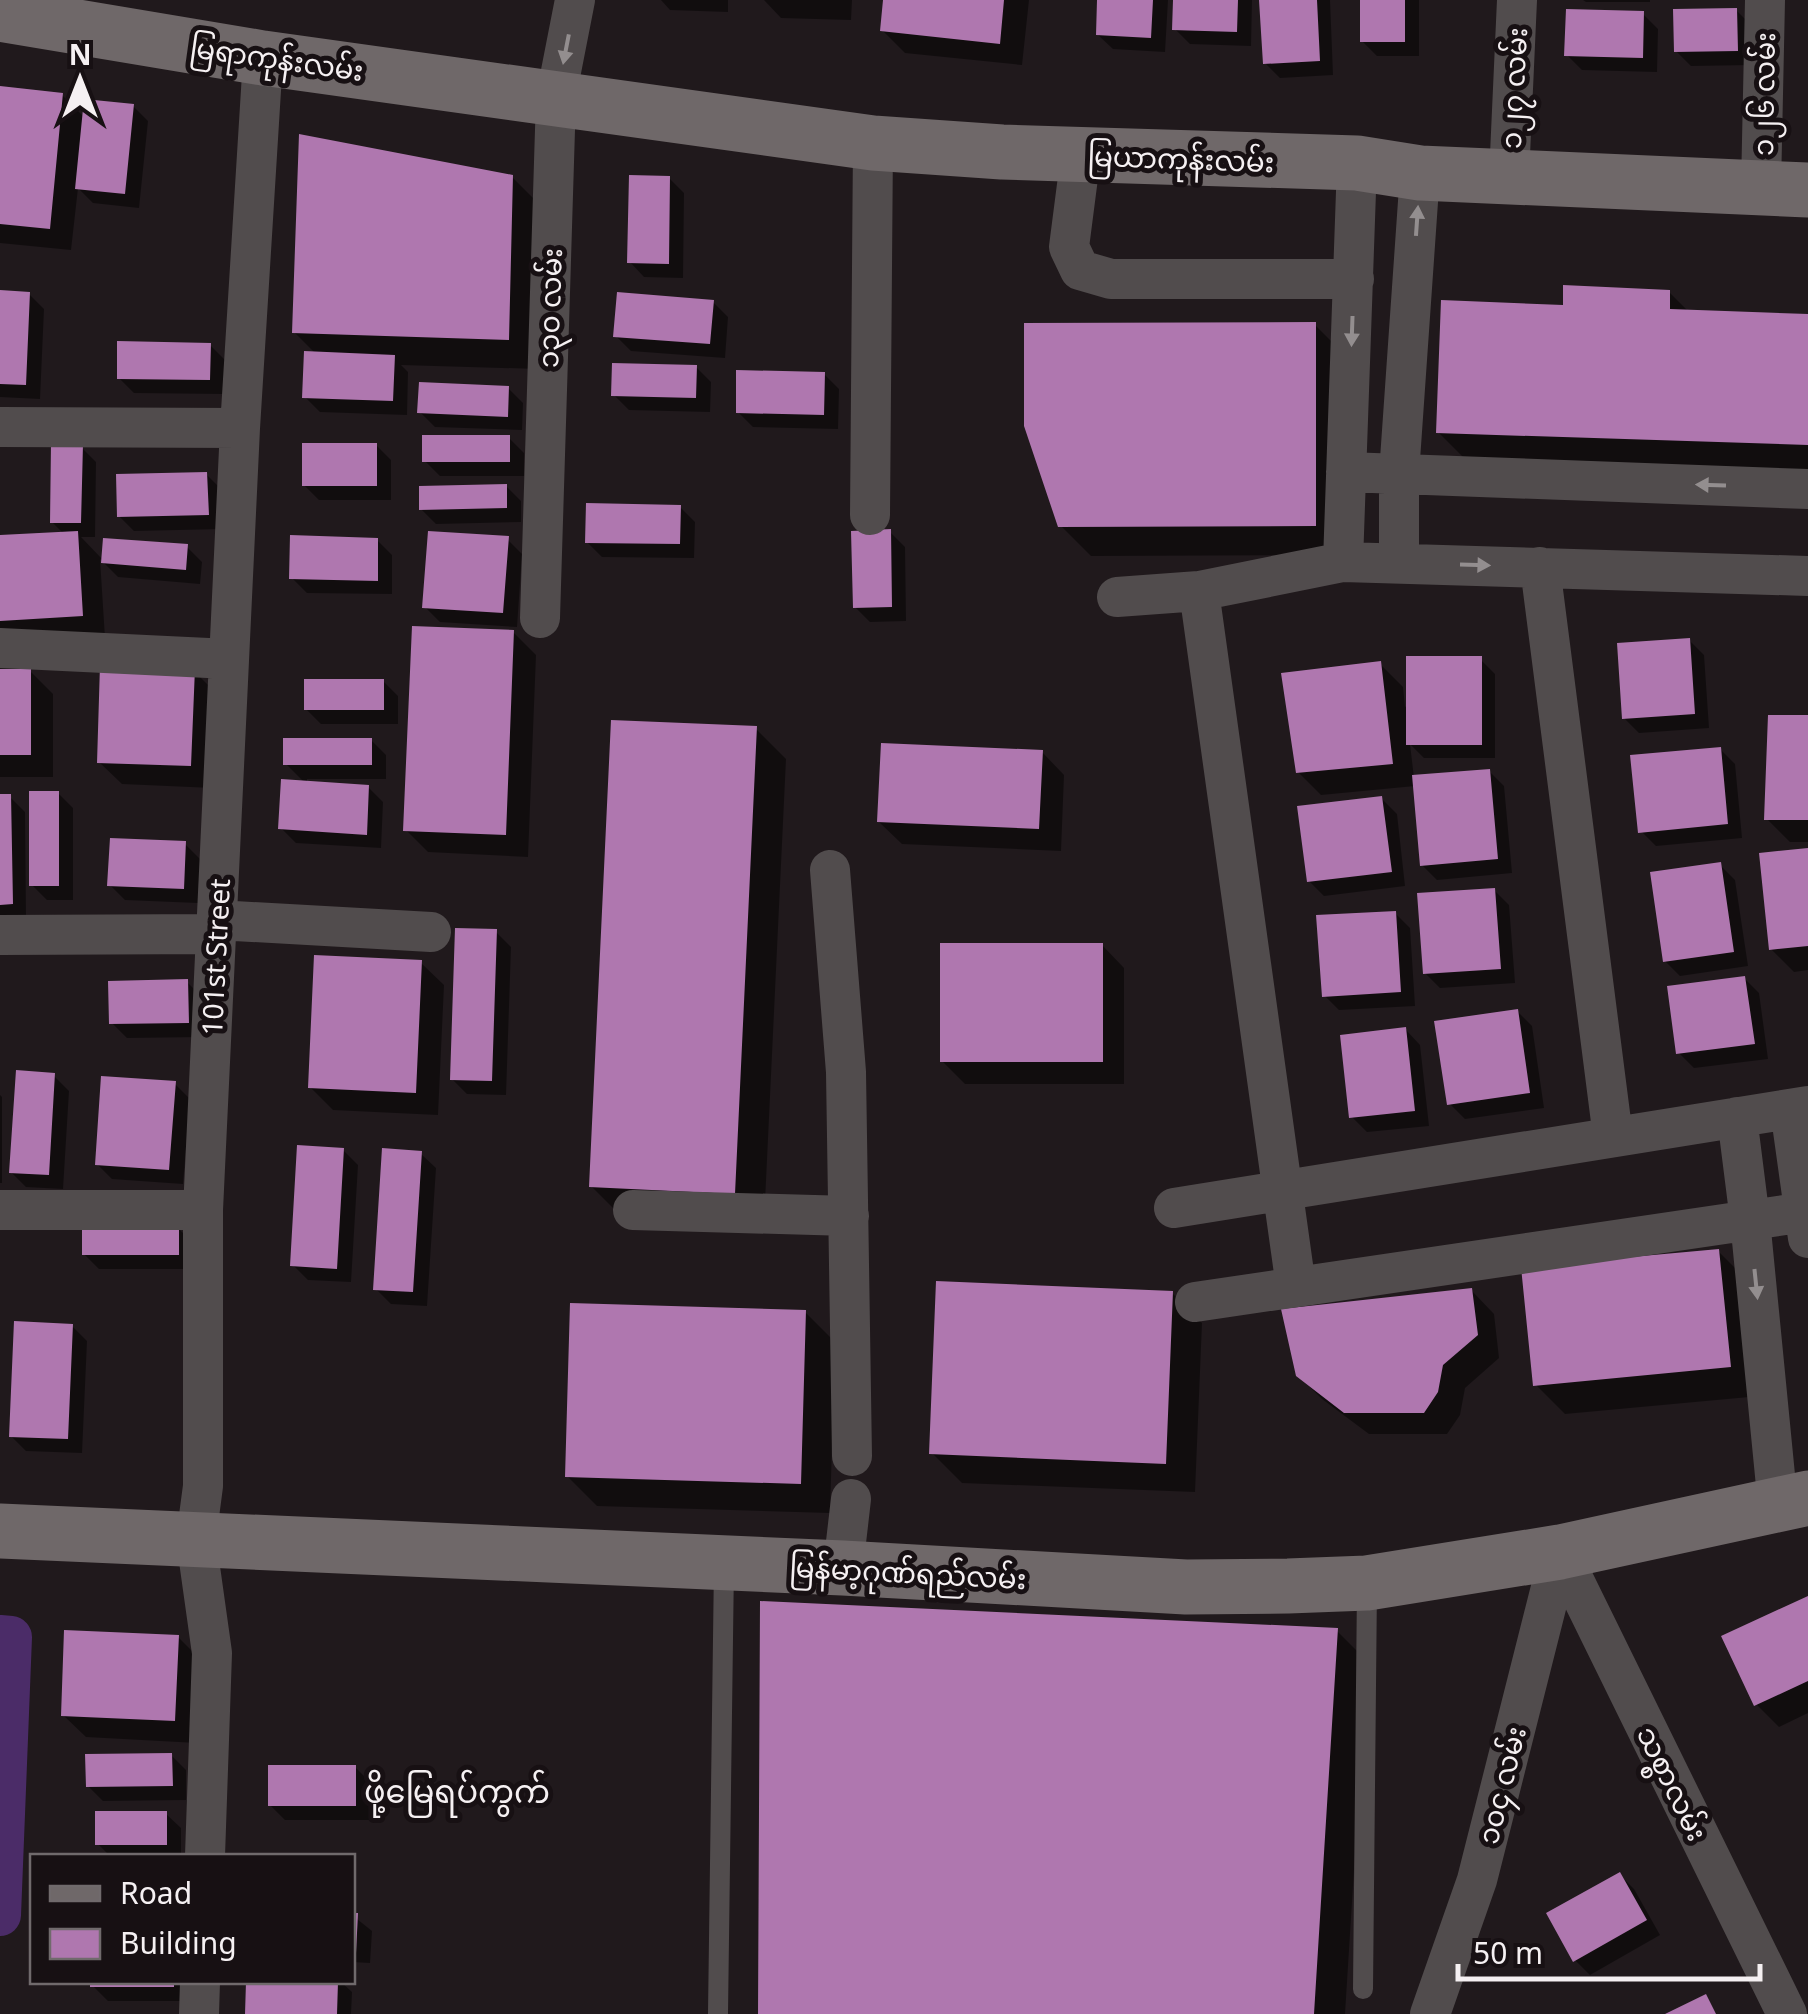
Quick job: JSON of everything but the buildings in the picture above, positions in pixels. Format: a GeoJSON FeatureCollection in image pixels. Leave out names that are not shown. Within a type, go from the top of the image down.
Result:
{"type":"FeatureCollection","features":[{"type":"Feature","properties":{"kind":"street","name":"၁၃၀ လမ်း"},"geometry":{"type":"LineString","coordinates":[[540,618],[556,97],[576,0]]}},
{"type":"Feature","properties":{"kind":"street","name":"၁၂၇ လမ်း"},"geometry":{"type":"LineString","coordinates":[[1509,176],[1516,0]]}},
{"type":"Feature","properties":{"kind":"street","name":"၁၂၆ လမ်း"},"geometry":{"type":"LineString","coordinates":[[1765,0],[1785,189]]}},
{"type":"Feature","properties":{"kind":"street","name":"မြရာကုန်းလမ်း"},"geometry":{"type":"LineString","coordinates":[[0,14],[262,58],[556,97]]}},
{"type":"Feature","properties":{"kind":"street","name":"101st Street"},"geometry":{"type":"LineString","coordinates":[[204,1854],[212,1653],[196,1539],[203,1486],[203,1210],[240,428],[262,58]]}},
{"type":"Feature","properties":{"kind":"street","name":"မြယာကုန်းလမ်း"},"geometry":{"type":"LineString","coordinates":[[556,97],[873,143],[1357,163],[1420,172],[1785,189]]}},
{"type":"Feature","properties":{"kind":"street"},"geometry":{"type":"LineString","coordinates":[[870,515],[873,143]]}},
{"type":"Feature","properties":{"kind":"street"},"geometry":{"type":"LineString","coordinates":[[1082,154],[1069,246],[1080,270],[1111,279],[1354,279]]}},
{"type":"Feature","properties":{"kind":"street"},"geometry":{"type":"LineString","coordinates":[[1343,562],[1357,163]]}},
{"type":"Feature","properties":{"kind":"street"},"geometry":{"type":"LineString","coordinates":[[1399,563],[1399,474],[1420,172]]}},
{"type":"Feature","properties":{"kind":"street"},"geometry":{"type":"LineString","coordinates":[[0,427],[240,428]]}},
{"type":"Feature","properties":{"kind":"street"},"geometry":{"type":"LineString","coordinates":[[1346,472],[1808,489]]}},
{"type":"Feature","properties":{"kind":"street"},"geometry":{"type":"LineString","coordinates":[[1117,597],[1198,591],[1343,562],[1808,576]]}},
{"type":"Feature","properties":{"kind":"street"},"geometry":{"type":"LineString","coordinates":[[1540,567],[1613,1137]]}},
{"type":"Feature","properties":{"kind":"street"},"geometry":{"type":"LineString","coordinates":[[1198,591],[1296,1287]]}},
{"type":"Feature","properties":{"kind":"street"},"geometry":{"type":"LineString","coordinates":[[0,648],[229,659]]}},
{"type":"Feature","properties":{"kind":"street"},"geometry":{"type":"LineString","coordinates":[[830,870],[846,1072],[852,1456]]}},
{"type":"Feature","properties":{"kind":"street"},"geometry":{"type":"LineString","coordinates":[[0,934],[216,927],[432,932]]}},
{"type":"Feature","properties":{"kind":"street"},"geometry":{"type":"LineString","coordinates":[[1174,1208],[1799,1107],[1807,1225],[1750,1220],[1196,1302]]}},
{"type":"Feature","properties":{"kind":"street"},"geometry":{"type":"LineString","coordinates":[[1736,1118],[1793,1502]]}},
{"type":"Feature","properties":{"kind":"street"},"geometry":{"type":"LineString","coordinates":[[0,1210],[203,1210]]}},
{"type":"Feature","properties":{"kind":"street"},"geometry":{"type":"LineString","coordinates":[[634,1210],[849,1216]]}},
{"type":"Feature","properties":{"kind":"street"},"geometry":{"type":"LineString","coordinates":[[843,1568],[851,1499]]}},
{"type":"Feature","properties":{"kind":"street","name":"မြန်မာ့ဂုဏ်ရည်လမ်း"},"geometry":{"type":"LineString","coordinates":[[0,1530],[1186,1586],[1367,1582],[1560,1552],[1793,1502]]}},
{"type":"Feature","properties":{"kind":"street","name":"၁၀၄ လမ်း"},"geometry":{"type":"LineString","coordinates":[[1430,2014],[1477,1880],[1560,1552]]}},
{"type":"Feature","properties":{"kind":"street","name":"သစ္စာလမ်း"},"geometry":{"type":"LineString","coordinates":[[1560,1552],[1786,2014]]}},
{"type":"Feature","properties":{"kind":"street"},"geometry":{"type":"LineString","coordinates":[[199,2014],[200,1984]]}},
{"type":"Feature","properties":{"kind":"lane"},"geometry":{"type":"LineString","coordinates":[[718,2014],[724,1562]]}},
{"type":"Feature","properties":{"kind":"lane"},"geometry":{"type":"LineString","coordinates":[[1363,1989],[1367,1582]]}},
{"type":"Feature","properties":{"kind":"waterway"},"geometry":{"type":"LineString","coordinates":[[0,1636],[11,1637],[0,1915]]}},
{"type":"Feature","properties":{"kind":"district","name":"ဖို့မြေရပ်ကွက်"},"geometry":{"type":"Point","coordinates":[457,1790]}}]}
